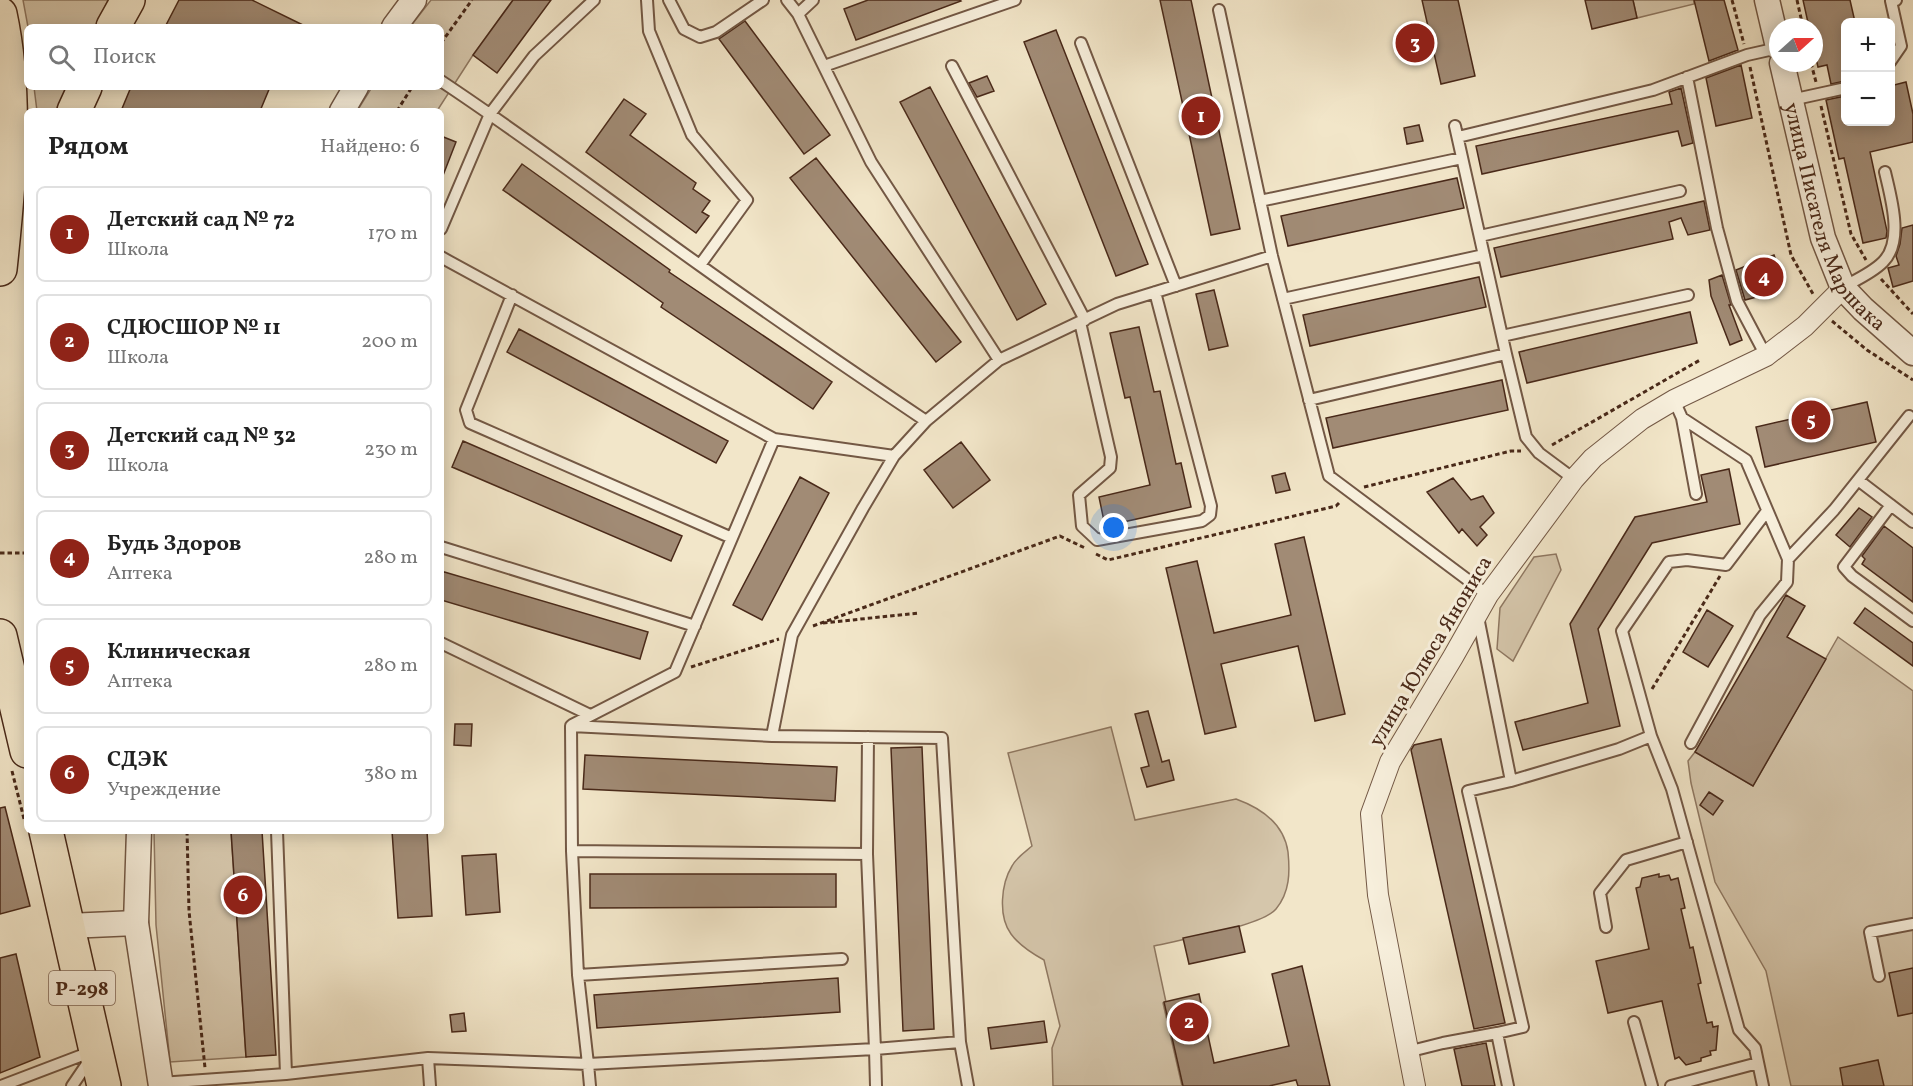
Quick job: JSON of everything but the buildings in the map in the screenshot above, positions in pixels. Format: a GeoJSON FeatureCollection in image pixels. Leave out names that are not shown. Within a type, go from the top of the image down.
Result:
{"type":"FeatureCollection","features":[{"type":"Feature","properties":{"kind":"highway"},"geometry":{"type":"LineString","coordinates":[[115,24],[128,0]]}},
{"type":"Feature","properties":{"kind":"highway"},"geometry":{"type":"LineString","coordinates":[[0,14],[6,41],[11,115],[7,201],[0,269]]}},
{"type":"Feature","properties":{"kind":"highway"},"geometry":{"type":"LineString","coordinates":[[75,108],[84,90]]}},
{"type":"Feature","properties":{"kind":"highway"},"geometry":{"type":"LineString","coordinates":[[0,285],[24,228]]}},
{"type":"Feature","properties":{"kind":"highway"},"geometry":{"type":"LineString","coordinates":[[0,636],[24,738]]}},
{"type":"Feature","properties":{"kind":"highway","name":"Р-298"},"geometry":{"type":"LineString","coordinates":[[47,834],[104,1086]]}},
{"type":"Feature","properties":{"kind":"street"},"geometry":{"type":"LineString","coordinates":[[396,24],[414,0]]}},
{"type":"Feature","properties":{"kind":"street"},"geometry":{"type":"LineString","coordinates":[[1767,0],[1771,18]]}},
{"type":"Feature","properties":{"kind":"street","name":"улица Писателя Маршака"},"geometry":{"type":"LineString","coordinates":[[1784,72],[1823,238],[1842,288],[1863,309],[1911,348]]}},
{"type":"Feature","properties":{"kind":"street"},"geometry":{"type":"LineString","coordinates":[[344,108],[354,90]]}},
{"type":"Feature","properties":{"kind":"street","name":"улица Юлюса Янониса"},"geometry":{"type":"LineString","coordinates":[[1415,1086],[1378,895],[1371,814],[1390,762],[1488,595],[1574,479],[1593,458],[1642,418],[1678,409],[1766,356],[1805,326],[1842,288]]}},
{"type":"Feature","properties":{"kind":"street"},"geometry":{"type":"LineString","coordinates":[[139,834],[136,923],[160,1084]]}},
{"type":"Feature","properties":{"kind":"street"},"geometry":{"type":"LineString","coordinates":[[68,926],[136,923]]}},
{"type":"Feature","properties":{"kind":"lane"},"geometry":{"type":"LineString","coordinates":[[444,222],[490,114],[534,56],[594,0]]}},
{"type":"Feature","properties":{"kind":"lane"},"geometry":{"type":"LineString","coordinates":[[647,0],[648,31],[692,135],[747,200],[700,266]]}},
{"type":"Feature","properties":{"kind":"lane"},"geometry":{"type":"LineString","coordinates":[[669,0],[684,29],[700,38],[716,32],[763,0]]}},
{"type":"Feature","properties":{"kind":"lane"},"geometry":{"type":"LineString","coordinates":[[787,0],[798,14],[871,162],[999,360]]}},
{"type":"Feature","properties":{"kind":"lane"},"geometry":{"type":"LineString","coordinates":[[798,14],[813,0]]}},
{"type":"Feature","properties":{"kind":"lane"},"geometry":{"type":"LineString","coordinates":[[824,66],[1015,0]]}},
{"type":"Feature","properties":{"kind":"lane"},"geometry":{"type":"LineString","coordinates":[[1893,0],[1901,46],[1895,55]]}},
{"type":"Feature","properties":{"kind":"lane"},"geometry":{"type":"LineString","coordinates":[[1219,10],[1272,256],[1329,476],[1488,595]]}},
{"type":"Feature","properties":{"kind":"lane"},"geometry":{"type":"LineString","coordinates":[[1081,43],[1176,286]]}},
{"type":"Feature","properties":{"kind":"lane"},"geometry":{"type":"LineString","coordinates":[[1458,137],[1653,90],[1747,54],[1769,49]]}},
{"type":"Feature","properties":{"kind":"lane"},"geometry":{"type":"LineString","coordinates":[[952,66],[1082,321],[1111,457],[1110,468],[1079,495],[1082,526],[1097,540],[1202,521],[1210,515],[1211,506],[1155,292]]}},
{"type":"Feature","properties":{"kind":"lane"},"geometry":{"type":"LineString","coordinates":[[1687,77],[1717,228],[1737,302],[1766,356]]}},
{"type":"Feature","properties":{"kind":"lane"},"geometry":{"type":"LineString","coordinates":[[444,83],[834,360],[926,421]]}},
{"type":"Feature","properties":{"kind":"lane"},"geometry":{"type":"LineString","coordinates":[[1790,100],[1841,89]]}},
{"type":"Feature","properties":{"kind":"lane"},"geometry":{"type":"LineString","coordinates":[[1455,126],[1526,437],[1539,453],[1574,479]]}},
{"type":"Feature","properties":{"kind":"lane"},"geometry":{"type":"LineString","coordinates":[[1260,201],[1462,158]]}},
{"type":"Feature","properties":{"kind":"lane"},"geometry":{"type":"LineString","coordinates":[[1842,288],[1884,261],[1894,243],[1893,208],[1885,172]]}},
{"type":"Feature","properties":{"kind":"lane"},"geometry":{"type":"LineString","coordinates":[[1480,236],[1680,191]]}},
{"type":"Feature","properties":{"kind":"lane"},"geometry":{"type":"LineString","coordinates":[[1283,299],[1484,255]]}},
{"type":"Feature","properties":{"kind":"lane"},"geometry":{"type":"LineString","coordinates":[[772,736],[792,635],[894,456],[926,421],[999,360],[1117,304],[1272,256]]}},
{"type":"Feature","properties":{"kind":"lane"},"geometry":{"type":"LineString","coordinates":[[444,258],[774,439],[894,456]]}},
{"type":"Feature","properties":{"kind":"lane"},"geometry":{"type":"LineString","coordinates":[[512,295],[466,410],[470,423],[732,538]]}},
{"type":"Feature","properties":{"kind":"lane"},"geometry":{"type":"LineString","coordinates":[[1502,336],[1688,295]]}},
{"type":"Feature","properties":{"kind":"lane"},"geometry":{"type":"LineString","coordinates":[[1309,400],[1506,354]]}},
{"type":"Feature","properties":{"kind":"lane"},"geometry":{"type":"LineString","coordinates":[[1678,409],[1696,494]]}},
{"type":"Feature","properties":{"kind":"lane"},"geometry":{"type":"LineString","coordinates":[[1678,409],[1746,460],[1788,559],[1787,582],[1760,615],[1691,742]]}},
{"type":"Feature","properties":{"kind":"lane"},"geometry":{"type":"LineString","coordinates":[[1788,559],[1834,510],[1909,416]]}},
{"type":"Feature","properties":{"kind":"lane"},"geometry":{"type":"LineString","coordinates":[[571,726],[675,672],[774,439]]}},
{"type":"Feature","properties":{"kind":"lane"},"geometry":{"type":"LineString","coordinates":[[1858,480],[1913,522]]}},
{"type":"Feature","properties":{"kind":"lane"},"geometry":{"type":"LineString","coordinates":[[1891,506],[1844,567],[1852,576],[1913,621]]}},
{"type":"Feature","properties":{"kind":"lane"},"geometry":{"type":"LineString","coordinates":[[1763,1086],[1755,1048],[1739,1030],[1672,789],[1651,736],[1622,631],[1669,562],[1687,560],[1726,565],[1767,511]]}},
{"type":"Feature","properties":{"kind":"lane"},"geometry":{"type":"LineString","coordinates":[[444,549],[695,626]]}},
{"type":"Feature","properties":{"kind":"lane"},"geometry":{"type":"LineString","coordinates":[[1477,614],[1511,781]]}},
{"type":"Feature","properties":{"kind":"lane"},"geometry":{"type":"LineString","coordinates":[[444,644],[590,716]]}},
{"type":"Feature","properties":{"kind":"lane"},"geometry":{"type":"LineString","coordinates":[[571,726],[772,736],[942,738],[960,1042],[968,1086]]}},
{"type":"Feature","properties":{"kind":"lane"},"geometry":{"type":"LineString","coordinates":[[571,726],[572,851],[578,975],[590,1086]]}},
{"type":"Feature","properties":{"kind":"lane"},"geometry":{"type":"LineString","coordinates":[[1407,1052],[1523,1027],[1468,791],[1511,781],[1619,749],[1651,736]]}},
{"type":"Feature","properties":{"kind":"lane"},"geometry":{"type":"LineString","coordinates":[[868,737],[867,854],[876,1086]]}},
{"type":"Feature","properties":{"kind":"lane"},"geometry":{"type":"LineString","coordinates":[[277,834],[286,1074]]}},
{"type":"Feature","properties":{"kind":"lane"},"geometry":{"type":"LineString","coordinates":[[1606,927],[1600,893],[1626,860],[1687,842]]}},
{"type":"Feature","properties":{"kind":"lane"},"geometry":{"type":"LineString","coordinates":[[572,851],[867,854]]}},
{"type":"Feature","properties":{"kind":"lane"},"geometry":{"type":"LineString","coordinates":[[1879,976],[1870,932],[1913,924]]}},
{"type":"Feature","properties":{"kind":"lane"},"geometry":{"type":"LineString","coordinates":[[578,975],[842,958]]}},
{"type":"Feature","properties":{"kind":"lane"},"geometry":{"type":"LineString","coordinates":[[1634,1022],[1652,1086]]}},
{"type":"Feature","properties":{"kind":"lane"},"geometry":{"type":"LineString","coordinates":[[1497,1033],[1508,1086]]}},
{"type":"Feature","properties":{"kind":"lane"},"geometry":{"type":"LineString","coordinates":[[160,1084],[286,1074],[428,1058],[588,1064],[875,1049],[960,1042]]}},
{"type":"Feature","properties":{"kind":"lane"},"geometry":{"type":"LineString","coordinates":[[1,1086],[96,1050]]}},
{"type":"Feature","properties":{"kind":"lane"},"geometry":{"type":"LineString","coordinates":[[72,1086],[96,1050]]}},
{"type":"Feature","properties":{"kind":"lane"},"geometry":{"type":"LineString","coordinates":[[428,1058],[430,1086]]}},
{"type":"Feature","properties":{"kind":"lane"},"geometry":{"type":"LineString","coordinates":[[1671,1086],[1758,1063]]}},
{"type":"Feature","properties":{"kind":"path"},"geometry":{"type":"LineString","coordinates":[[444,39],[472,0]]}},
{"type":"Feature","properties":{"kind":"path"},"geometry":{"type":"LineString","coordinates":[[1797,0],[1801,18]]}},
{"type":"Feature","properties":{"kind":"path"},"geometry":{"type":"LineString","coordinates":[[1813,72],[1851,234],[1872,270],[1913,314]]}},
{"type":"Feature","properties":{"kind":"path"},"geometry":{"type":"LineString","coordinates":[[399,108],[410,90]]}},
{"type":"Feature","properties":{"kind":"path"},"geometry":{"type":"LineString","coordinates":[[0,553],[24,554]]}},
{"type":"Feature","properties":{"kind":"path"},"geometry":{"type":"LineString","coordinates":[[1642,706],[1726,565]]}},
{"type":"Feature","properties":{"kind":"path"},"geometry":{"type":"LineString","coordinates":[[818,624],[919,613]]}},
{"type":"Feature","properties":{"kind":"path"},"geometry":{"type":"LineString","coordinates":[[187,834],[189,911],[206,1079]]}},
{"type":"Feature","properties":{"kind":"shaded area"},"geometry":{"type":"Polygon","coordinates":[[[23,0],[108,0],[97,24],[27,24],[23,0]]]}},
{"type":"Feature","properties":{"kind":"shaded area"},"geometry":{"type":"Polygon","coordinates":[[[431,0],[513,0],[473,55],[439,108],[359,108],[370,90],[444,90],[444,24],[412,24],[431,0]]]}},
{"type":"Feature","properties":{"kind":"shaded area"},"geometry":{"type":"Polygon","coordinates":[[[1633,0],[1694,0],[1694,4],[1637,18],[1633,0]]]}},
{"type":"Feature","properties":{"kind":"shaded area"},"geometry":{"type":"Polygon","coordinates":[[[34,90],[72,90],[65,108],[37,108],[34,90]]]}},
{"type":"Feature","properties":{"kind":"shaded area"},"geometry":{"type":"Polygon","coordinates":[[[1556,554],[1561,570],[1513,661],[1497,649],[1500,608],[1534,557],[1556,554]]]}},
{"type":"Feature","properties":{"kind":"shaded area"},"geometry":{"type":"Polygon","coordinates":[[[1838,637],[1913,691],[1913,1086],[1791,1086],[1766,971],[1715,882],[1691,783],[1688,761],[1695,752],[1753,786],[1838,637]]]}},
{"type":"Feature","properties":{"kind":"shaded area"},"geometry":{"type":"Polygon","coordinates":[[[1111,727],[1135,820],[1236,799],[1270,818],[1282,833],[1288,852],[1289,874],[1284,896],[1276,909],[1268,915],[1238,927],[1154,946],[1166,1002],[1163,1003],[1182,1086],[1053,1086],[1052,1048],[1060,1026],[1044,960],[1014,938],[1004,918],[1002,900],[1008,873],[1016,860],[1032,846],[1008,753],[1111,727]]]}},
{"type":"Feature","properties":{"kind":"shaded area"},"geometry":{"type":"Polygon","coordinates":[[[154,834],[231,834],[246,1057],[170,1062],[156,925],[154,834]]]}},
{"type":"Feature","properties":{"kind":"place","name":"Детский сад № 32"},"geometry":{"type":"Point","coordinates":[1415,43]}},
{"type":"Feature","properties":{"kind":"place","name":"Детский сад № 72"},"geometry":{"type":"Point","coordinates":[1201,116]}},
{"type":"Feature","properties":{"kind":"place","name":"Будь Здоров"},"geometry":{"type":"Point","coordinates":[1764,277]}},
{"type":"Feature","properties":{"kind":"place","name":"Клиническая"},"geometry":{"type":"Point","coordinates":[1811,420]}},
{"type":"Feature","properties":{"kind":"place","name":"СДЭК"},"geometry":{"type":"Point","coordinates":[243,895]}},
{"type":"Feature","properties":{"kind":"place","name":"СДЮСШОР № 11"},"geometry":{"type":"Point","coordinates":[1189,1022]}}]}
